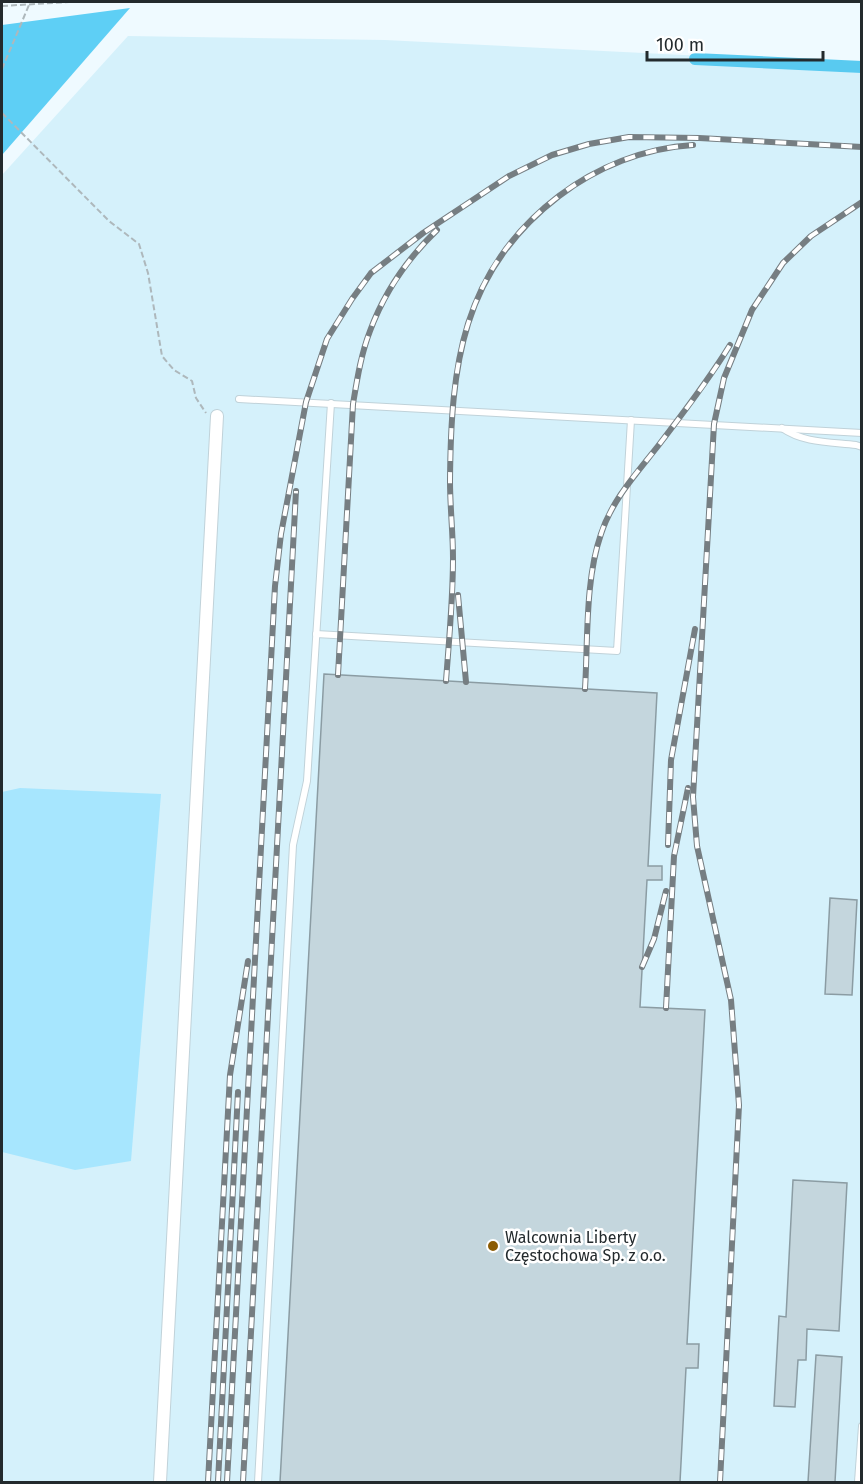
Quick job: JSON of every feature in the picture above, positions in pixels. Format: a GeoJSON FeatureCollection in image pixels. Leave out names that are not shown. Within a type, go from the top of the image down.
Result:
{"type":"FeatureCollection","features":[{"type":"Feature","properties":{"kind":"street"},"geometry":{"type":"LineString","coordinates":[[160,1482],[217,416]]}},
{"type":"Feature","properties":{"kind":"lane"},"geometry":{"type":"LineString","coordinates":[[238,399],[861,433]]}},
{"type":"Feature","properties":{"kind":"lane"},"geometry":{"type":"LineString","coordinates":[[258,1482],[293,845],[308,781],[331,403]]}},
{"type":"Feature","properties":{"kind":"lane"},"geometry":{"type":"LineString","coordinates":[[316,634],[617,651],[632,420]]}},
{"type":"Feature","properties":{"kind":"lane"},"geometry":{"type":"LineString","coordinates":[[781,428],[792,435],[803,438],[861,447]]}},
{"type":"Feature","properties":{"kind":"lane"},"geometry":{"type":"LineString","coordinates":[[858,1482],[861,1426]]}},
{"type":"Feature","properties":{"kind":"path"},"geometry":{"type":"LineString","coordinates":[[2,6],[69,2]]}},
{"type":"Feature","properties":{"kind":"path"},"geometry":{"type":"LineString","coordinates":[[2,69],[29,4]]}},
{"type":"Feature","properties":{"kind":"path"},"geometry":{"type":"LineString","coordinates":[[2,113],[109,221],[139,244],[148,273],[162,356],[174,370],[192,381],[196,398],[205,413],[217,416]]}},
{"type":"Feature","properties":{"kind":"shaded area"},"geometry":{"type":"Polygon","coordinates":[[[130,8],[2,155],[2,25],[130,8]]]}},
{"type":"Feature","properties":{"kind":"shaded area"},"geometry":{"type":"Polygon","coordinates":[[[128,36],[385,40],[861,64],[861,1482],[2,1482],[2,175],[128,36]]]}},
{"type":"Feature","properties":{"kind":"shaded area"},"geometry":{"type":"Polygon","coordinates":[[[20,788],[161,794],[131,1161],[75,1170],[2,1152],[2,792],[20,788]]]}},
{"type":"Feature","properties":{"kind":"building","name":"Walcownia Liberty Częstochowa Sp. z o.o."},"geometry":{"type":"Polygon","coordinates":[[[324,674],[657,693],[648,866],[662,866],[662,880],[647,880],[640,1007],[705,1010],[687,1344],[699,1344],[698,1368],[686,1368],[680,1482],[280,1482],[324,674]]]}},
{"type":"Feature","properties":{"kind":"building"},"geometry":{"type":"Polygon","coordinates":[[[830,898],[857,900],[852,995],[825,994],[830,898]]]}},
{"type":"Feature","properties":{"kind":"building"},"geometry":{"type":"Polygon","coordinates":[[[793,1180],[847,1183],[839,1331],[807,1329],[806,1360],[798,1360],[795,1407],[774,1406],[779,1316],[786,1317],[793,1180]]]}},
{"type":"Feature","properties":{"kind":"building"},"geometry":{"type":"Polygon","coordinates":[[[816,1355],[842,1357],[835,1482],[808,1482],[816,1355]]]}},
{"type":"Feature","properties":{"kind":"waterway"},"geometry":{"type":"LineString","coordinates":[[695,59],[862,67]]}},
{"type":"Feature","properties":{"kind":"railway"},"geometry":{"type":"LineString","coordinates":[[227,1482],[275,586],[281,534],[306,402],[327,339],[371,273],[423,233],[509,176],[552,155],[589,144],[629,137],[699,138],[862,147]]}},
{"type":"Feature","properties":{"kind":"railway"},"geometry":{"type":"LineString","coordinates":[[446,681],[453,573],[450,481],[454,398],[459,360],[468,324],[482,289],[501,256],[526,225],[559,196],[589,176],[622,161],[657,150],[693,145]]}},
{"type":"Feature","properties":{"kind":"railway"},"geometry":{"type":"LineString","coordinates":[[720,1482],[739,1105],[731,1000],[697,846],[693,797],[714,424],[724,378],[752,310],[783,263],[811,236],[862,202]]}},
{"type":"Feature","properties":{"kind":"railway"},"geometry":{"type":"LineString","coordinates":[[338,675],[353,404],[364,349],[382,303],[416,252],[437,230]]}},
{"type":"Feature","properties":{"kind":"railway"},"geometry":{"type":"LineString","coordinates":[[585,689],[592,571],[601,534],[611,510],[625,488],[695,397],[730,345]]}},
{"type":"Feature","properties":{"kind":"railway"},"geometry":{"type":"LineString","coordinates":[[243,1482],[296,491]]}},
{"type":"Feature","properties":{"kind":"railway"},"geometry":{"type":"LineString","coordinates":[[458,595],[466,682]]}},
{"type":"Feature","properties":{"kind":"railway"},"geometry":{"type":"LineString","coordinates":[[668,845],[671,760],[695,629]]}},
{"type":"Feature","properties":{"kind":"railway"},"geometry":{"type":"LineString","coordinates":[[666,1008],[674,856],[688,788]]}},
{"type":"Feature","properties":{"kind":"railway"},"geometry":{"type":"LineString","coordinates":[[642,967],[654,939],[666,891]]}},
{"type":"Feature","properties":{"kind":"railway"},"geometry":{"type":"LineString","coordinates":[[208,1482],[230,1075],[248,961]]}},
{"type":"Feature","properties":{"kind":"railway"},"geometry":{"type":"LineString","coordinates":[[218,1482],[238,1092]]}},
{"type":"Feature","properties":{"kind":"place","name":"Walcownia Liberty Częstochowa Sp. z o.o."},"geometry":{"type":"Point","coordinates":[493,1246]}}]}
